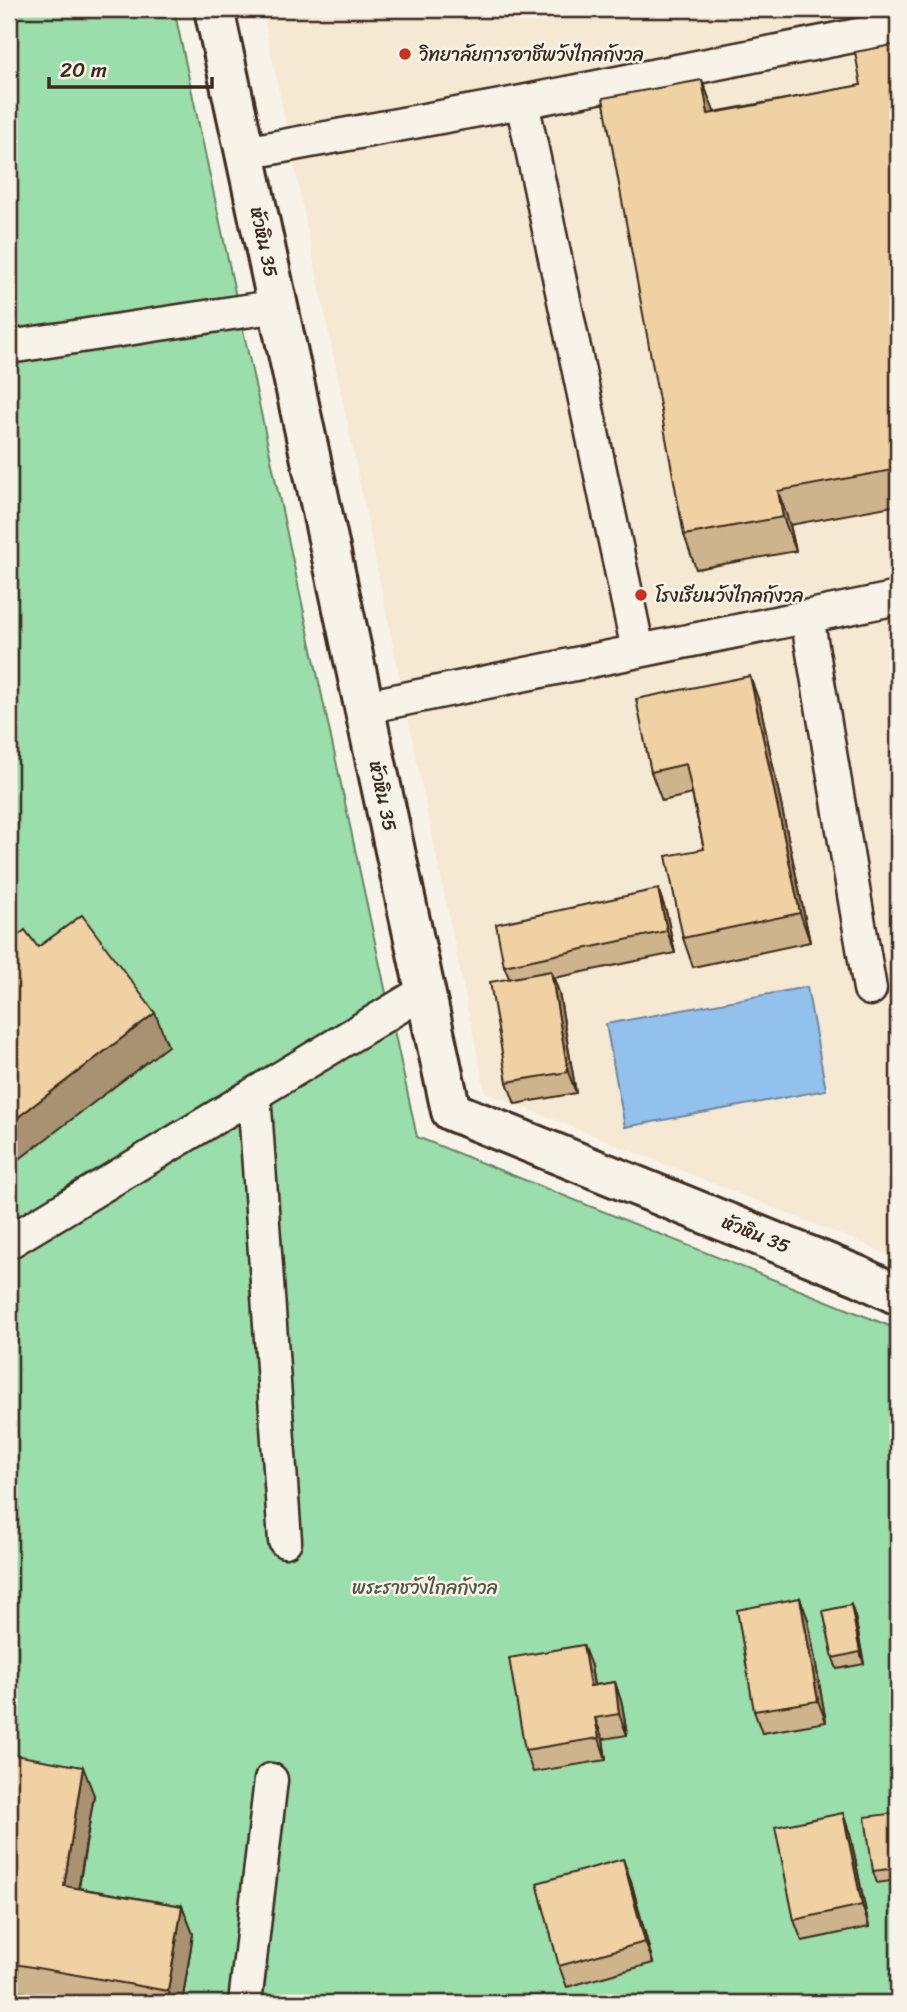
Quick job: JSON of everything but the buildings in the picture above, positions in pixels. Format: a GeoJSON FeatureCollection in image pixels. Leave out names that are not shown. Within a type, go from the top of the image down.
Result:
{"type":"FeatureCollection","features":[{"type":"Feature","properties":{"kind":"street","name":"หัวหิน 35"},"geometry":{"type":"LineString","coordinates":[[214,9],[451,1111],[846,1271],[898,1295]]}},
{"type":"Feature","properties":{"kind":"lane"},"geometry":{"type":"LineString","coordinates":[[245,153],[522,102],[898,27]]}},
{"type":"Feature","properties":{"kind":"lane"},"geometry":{"type":"LineString","coordinates":[[522,102],[638,650]]}},
{"type":"Feature","properties":{"kind":"lane"},"geometry":{"type":"LineString","coordinates":[[9,348],[278,306]]}},
{"type":"Feature","properties":{"kind":"lane"},"geometry":{"type":"LineString","coordinates":[[365,707],[898,598]]}},
{"type":"Feature","properties":{"kind":"lane"},"geometry":{"type":"LineString","coordinates":[[807,617],[870,989]]}},
{"type":"Feature","properties":{"kind":"lane"},"geometry":{"type":"LineString","coordinates":[[9,1241],[425,991]]}},
{"type":"Feature","properties":{"kind":"lane"},"geometry":{"type":"LineString","coordinates":[[254,1094],[285,1541]]}},
{"type":"Feature","properties":{"kind":"lane"},"geometry":{"type":"LineString","coordinates":[[245,2003],[271,1780]]}},
{"type":"Feature","properties":{"kind":"shaded area","name":"โรงเรียนวังไกลกังวล"},"geometry":{"type":"Polygon","coordinates":[[[262,9],[898,9],[898,1260],[485,1092],[262,9]]]}},
{"type":"Feature","properties":{"kind":"green space","name":"พระราชวังไกลกังวล"},"geometry":{"type":"Polygon","coordinates":[[[9,9],[174,9],[417,1137],[898,1331],[898,2003],[9,2003],[9,9]]]}},
{"type":"Feature","properties":{"kind":"water"},"geometry":{"type":"Polygon","coordinates":[[[807,987],[826,1090],[625,1127],[606,1024],[807,987]]]}},
{"type":"Feature","properties":{"kind":"place","name":"วิทยาลัยการอาชีพวังไกลกังวล"},"geometry":{"type":"Point","coordinates":[405,54]}},
{"type":"Feature","properties":{"kind":"place","name":"โรงเรียนวังไกลกังวล"},"geometry":{"type":"Point","coordinates":[641,595]}}]}
